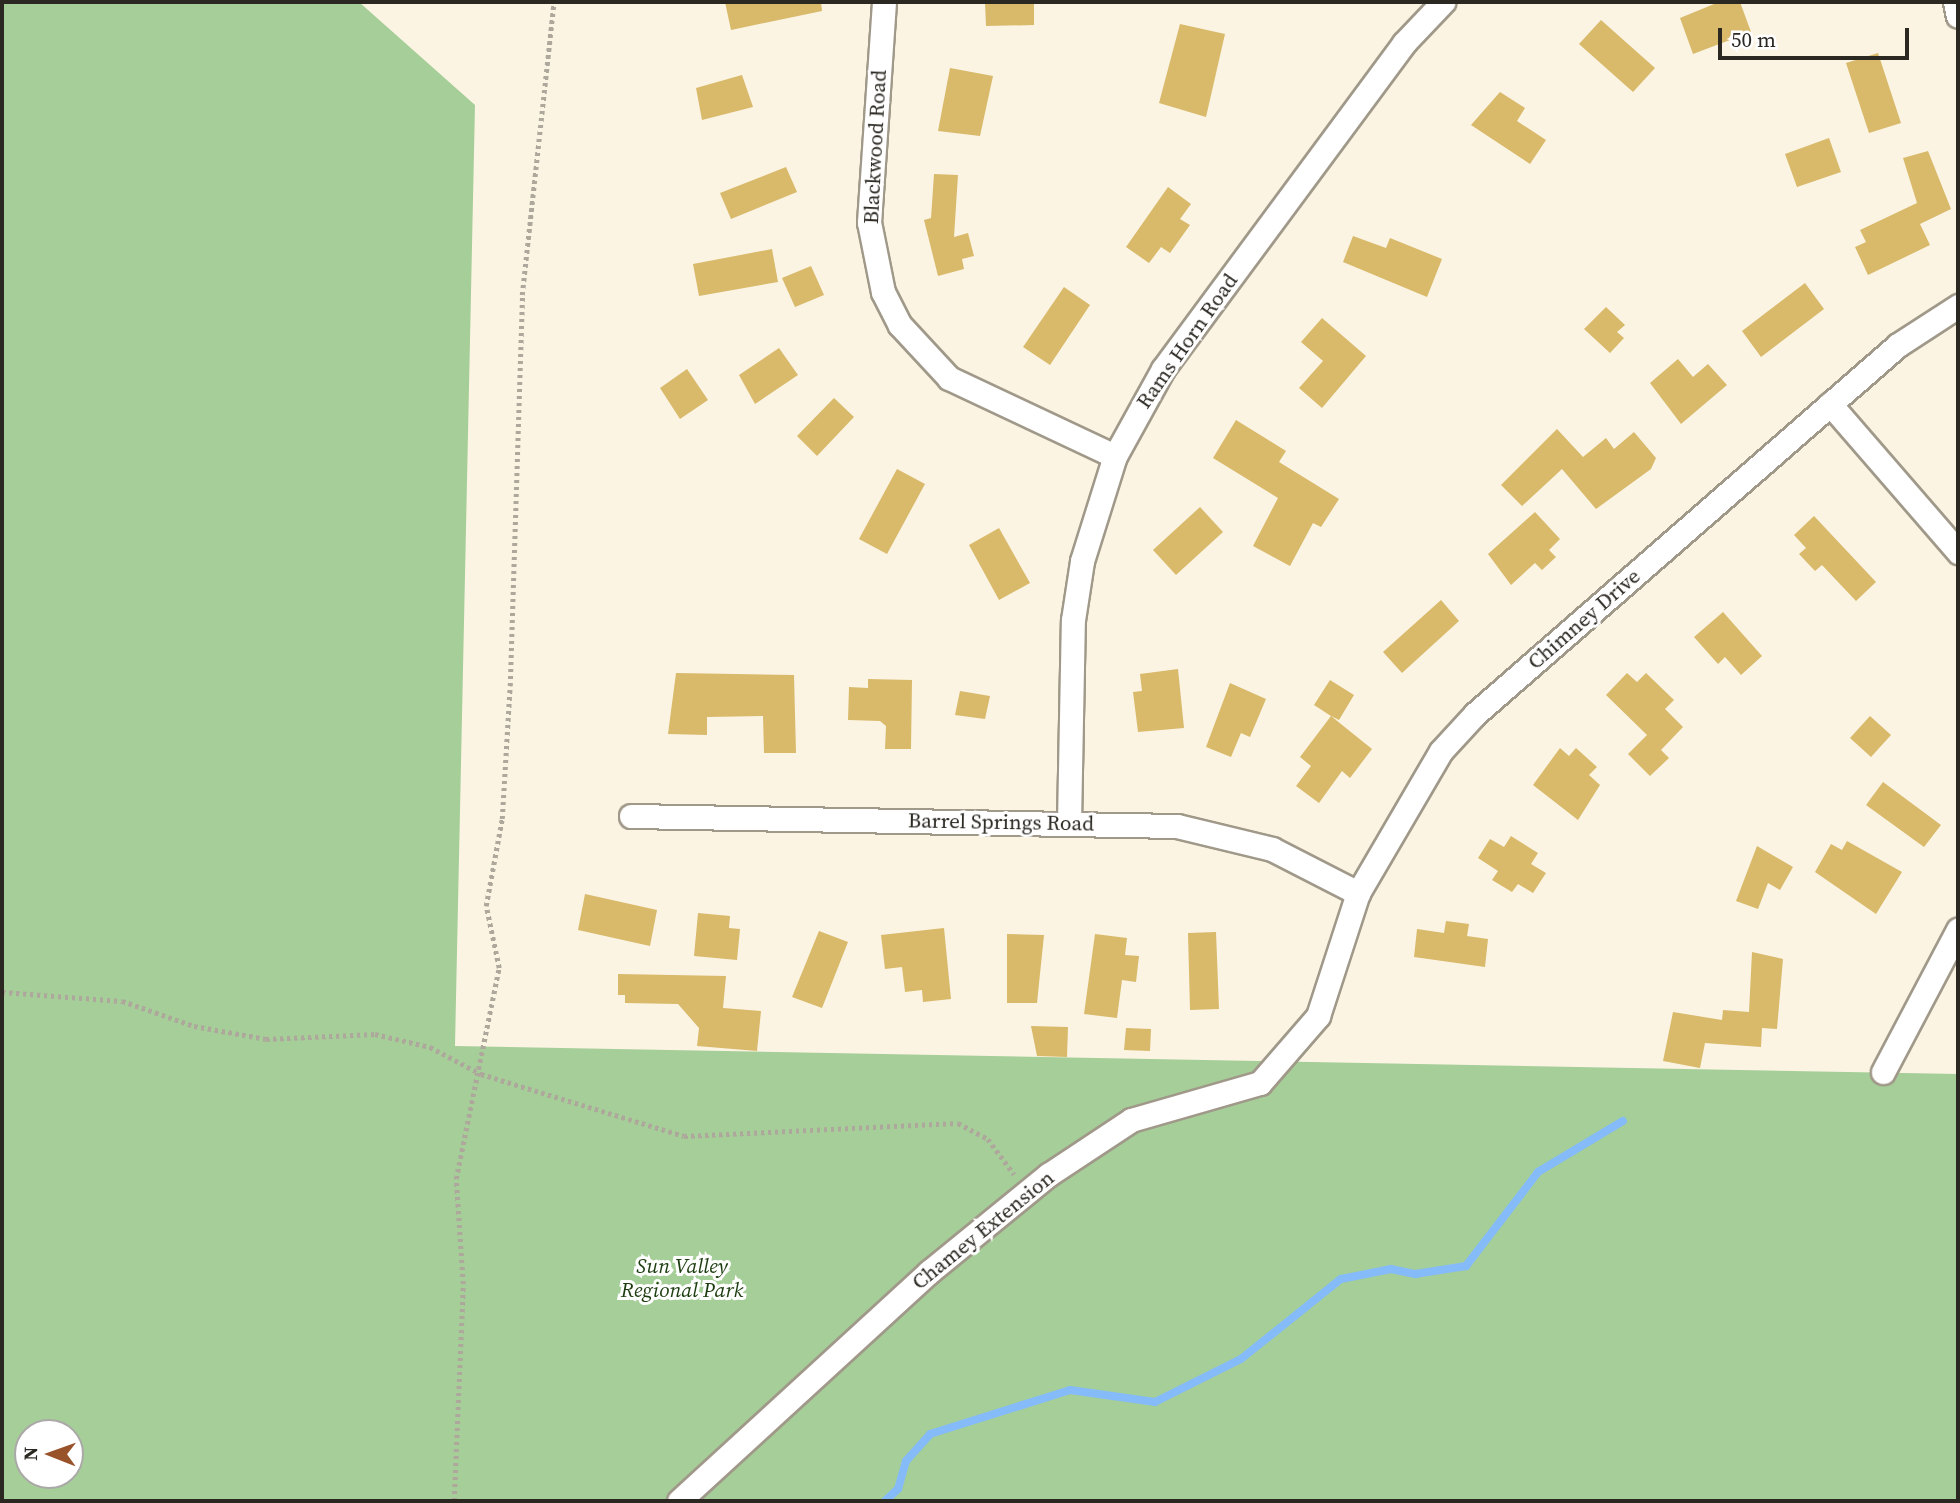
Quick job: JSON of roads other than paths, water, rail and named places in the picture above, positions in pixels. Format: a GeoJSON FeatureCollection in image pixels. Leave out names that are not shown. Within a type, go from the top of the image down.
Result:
{"type":"FeatureCollection","features":[{"type":"Feature","properties":{"kind":"street","name":"Blackwood Road"},"geometry":{"type":"LineString","coordinates":[[884,2],[869,222],[883,292],[900,325],[949,378],[1115,456]]}},
{"type":"Feature","properties":{"kind":"street","name":"Rams Horn Road"},"geometry":{"type":"LineString","coordinates":[[1069,823],[1073,620],[1082,561],[1115,456],[1163,369],[1404,43],[1444,2]]}},
{"type":"Feature","properties":{"kind":"street"},"geometry":{"type":"LineString","coordinates":[[1955,2],[1958,16]]}},
{"type":"Feature","properties":{"kind":"street","name":"Chimney Drive"},"geometry":{"type":"LineString","coordinates":[[1318,1016],[1358,893],[1411,794],[1475,714],[1898,345],[1958,306]]}},
{"type":"Feature","properties":{"kind":"street"},"geometry":{"type":"LineString","coordinates":[[1830,404],[1958,552]]}},
{"type":"Feature","properties":{"kind":"street","name":"Barrel Springs Road"},"geometry":{"type":"LineString","coordinates":[[631,816],[1069,823],[1226,834],[1272,849],[1358,893]]}},
{"type":"Feature","properties":{"kind":"street"},"geometry":{"type":"LineString","coordinates":[[1883,1072],[1958,930]]}},
{"type":"Feature","properties":{"kind":"street","name":"Chamey Extension"},"geometry":{"type":"LineString","coordinates":[[679,1501],[929,1272],[1027,1192],[1131,1120],[1261,1083],[1318,1016]]}},
{"type":"Feature","properties":{"kind":"waterway"},"geometry":{"type":"LineString","coordinates":[[885,1501],[898,1489],[906,1461],[930,1434],[1070,1390],[1155,1402],[1241,1359],[1341,1279],[1391,1269],[1415,1274],[1466,1266],[1538,1172],[1623,1121]]}},
{"type":"Feature","properties":{"kind":"park label","name":"Sun Valley Regional Park"},"geometry":{"type":"Point","coordinates":[682,1278]}}]}
